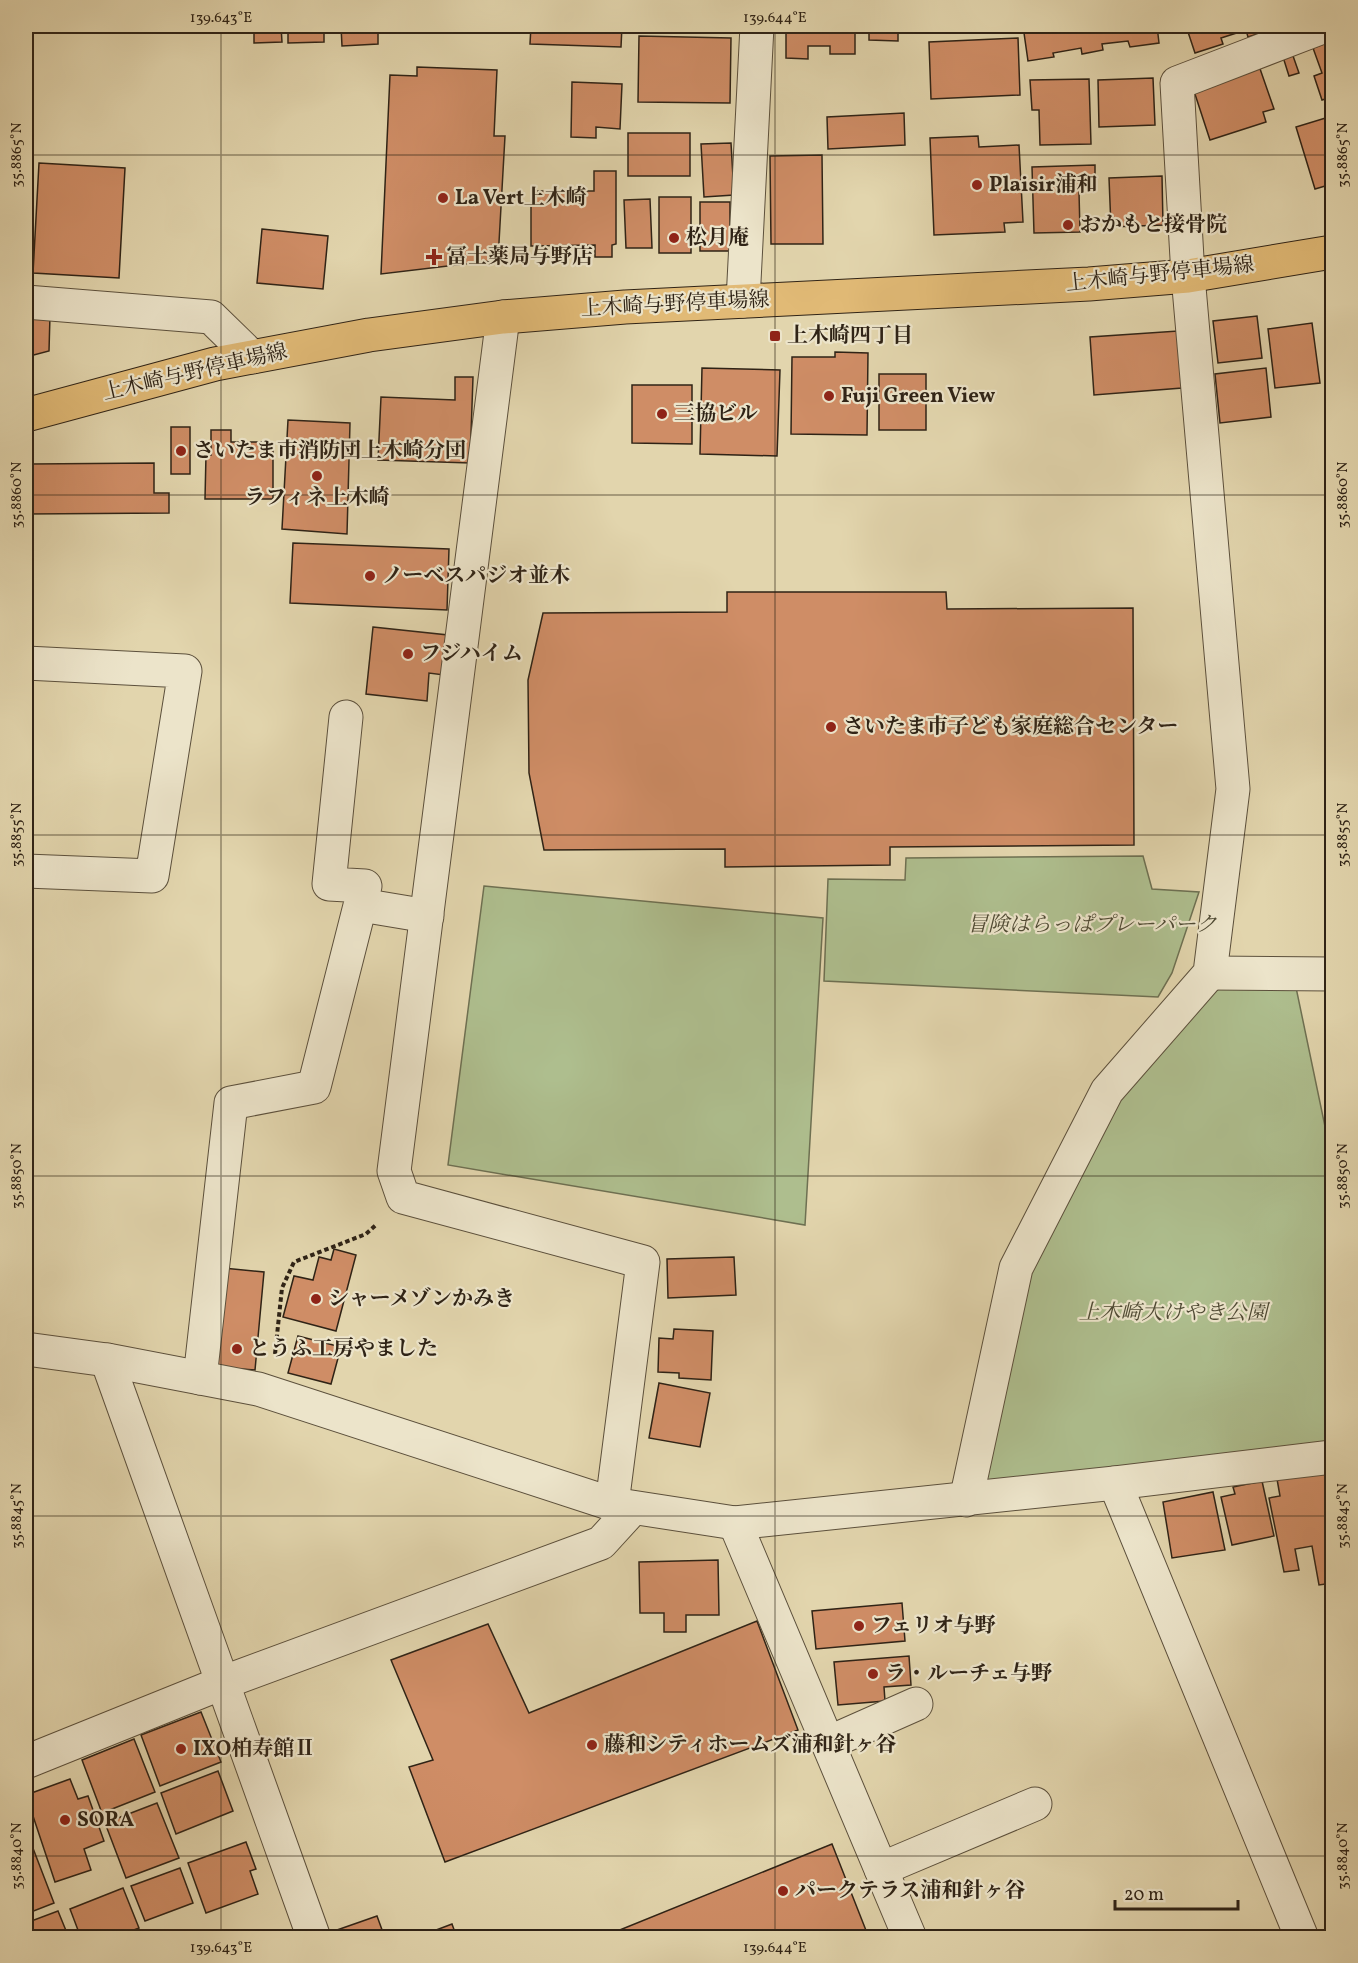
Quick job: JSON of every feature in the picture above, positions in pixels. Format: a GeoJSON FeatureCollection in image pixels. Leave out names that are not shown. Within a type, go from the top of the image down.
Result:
{"type":"FeatureCollection","features":[{"type":"Feature","properties":{"kind":"main road","name":"上木崎与野停車場線"},"geometry":{"type":"LineString","coordinates":[[26,415],[215,364],[369,335],[503,317],[744,301],[1089,284],[1188,276],[1332,252]]}},
{"type":"Feature","properties":{"kind":"street"},"geometry":{"type":"LineString","coordinates":[[744,301],[757,26]]}},
{"type":"Feature","properties":{"kind":"street"},"geometry":{"type":"LineString","coordinates":[[966,1500],[1016,1268],[1107,1090],[1210,973],[1233,789],[1188,276],[1177,83],[1324,26]]}},
{"type":"Feature","properties":{"kind":"street"},"geometry":{"type":"LineString","coordinates":[[26,302],[211,317],[252,357]]}},
{"type":"Feature","properties":{"kind":"street"},"geometry":{"type":"LineString","coordinates":[[26,1761],[222,1683],[601,1542],[622,1506],[643,1262],[403,1197],[394,1171],[503,317]]}},
{"type":"Feature","properties":{"kind":"street"},"geometry":{"type":"LineString","coordinates":[[26,663],[185,670],[152,876],[26,872]]}},
{"type":"Feature","properties":{"kind":"street"},"geometry":{"type":"LineString","coordinates":[[200,1378],[231,1104],[314,1087],[361,905],[365,886],[329,884],[346,717]]}},
{"type":"Feature","properties":{"kind":"street"},"geometry":{"type":"LineString","coordinates":[[361,905],[427,916]]}},
{"type":"Feature","properties":{"kind":"street"},"geometry":{"type":"LineString","coordinates":[[1210,973],[1332,974]]}},
{"type":"Feature","properties":{"kind":"street"},"geometry":{"type":"LineString","coordinates":[[26,1348],[107,1360],[270,1394],[622,1506],[735,1523],[966,1500],[1332,1457]]}},
{"type":"Feature","properties":{"kind":"street"},"geometry":{"type":"LineString","coordinates":[[107,1360],[314,1938]]}},
{"type":"Feature","properties":{"kind":"street"},"geometry":{"type":"LineString","coordinates":[[1115,1483],[1302,1938]]}},
{"type":"Feature","properties":{"kind":"street"},"geometry":{"type":"LineString","coordinates":[[735,1523],[910,1938]]}},
{"type":"Feature","properties":{"kind":"street"},"geometry":{"type":"LineString","coordinates":[[828,1743],[916,1704]]}},
{"type":"Feature","properties":{"kind":"street"},"geometry":{"type":"LineString","coordinates":[[881,1869],[1035,1804]]}},
{"type":"Feature","properties":{"kind":"path"},"geometry":{"type":"LineString","coordinates":[[270,1394],[282,1288],[294,1262],[366,1234],[403,1197]]}},
{"type":"Feature","properties":{"kind":"green space","name":"冒険はらっぱプレーパーク"},"geometry":{"type":"Polygon","coordinates":[[[1143,856],[1152,889],[1199,892],[1172,973],[1158,997],[824,981],[828,879],[905,880],[906,858],[1143,856]]]}},
{"type":"Feature","properties":{"kind":"green space"},"geometry":{"type":"Polygon","coordinates":[[[484,886],[823,918],[805,1225],[448,1165],[484,886]]]}},
{"type":"Feature","properties":{"kind":"green space","name":"上木崎大けやき公園"},"geometry":{"type":"Polygon","coordinates":[[[1210,973],[1293,973],[1332,1160],[1332,1457],[966,1500],[1016,1268],[1107,1091],[1210,973]]]}},
{"type":"Feature","properties":{"kind":"building"},"geometry":{"type":"Polygon","coordinates":[[[254,26],[281,26],[282,42],[254,43],[254,26]]]}},
{"type":"Feature","properties":{"kind":"building"},"geometry":{"type":"Polygon","coordinates":[[[288,26],[324,26],[324,42],[288,43],[288,26]]]}},
{"type":"Feature","properties":{"kind":"building"},"geometry":{"type":"Polygon","coordinates":[[[341,26],[378,26],[378,44],[342,46],[341,26]]]}},
{"type":"Feature","properties":{"kind":"building"},"geometry":{"type":"Polygon","coordinates":[[[531,26],[622,26],[621,47],[530,44],[531,26]]]}},
{"type":"Feature","properties":{"kind":"building"},"geometry":{"type":"Polygon","coordinates":[[[786,26],[855,26],[855,54],[830,54],[830,46],[808,46],[808,59],[786,58],[786,26]]]}},
{"type":"Feature","properties":{"kind":"building"},"geometry":{"type":"Polygon","coordinates":[[[869,26],[898,26],[898,41],[869,40],[869,26]]]}},
{"type":"Feature","properties":{"kind":"building"},"geometry":{"type":"Polygon","coordinates":[[[1023,26],[1157,26],[1159,43],[1130,47],[1128,41],[1102,44],[1103,50],[1082,54],[1081,48],[1053,53],[1054,57],[1028,61],[1023,26]]]}},
{"type":"Feature","properties":{"kind":"building"},"geometry":{"type":"Polygon","coordinates":[[[1186,26],[1273,26],[1274,29],[1248,37],[1246,30],[1221,38],[1223,44],[1195,53],[1186,26]]]}},
{"type":"Feature","properties":{"kind":"building"},"geometry":{"type":"Polygon","coordinates":[[[639,36],[731,38],[730,103],[638,102],[639,36]]]}},
{"type":"Feature","properties":{"kind":"building"},"geometry":{"type":"Polygon","coordinates":[[[1018,38],[1020,95],[931,99],[929,42],[1018,38]]]}},
{"type":"Feature","properties":{"kind":"building"},"geometry":{"type":"Polygon","coordinates":[[[1332,41],[1332,97],[1322,100],[1314,76],[1322,73],[1313,48],[1332,41]]]}},
{"type":"Feature","properties":{"kind":"building"},"geometry":{"type":"Polygon","coordinates":[[[1292,53],[1299,73],[1289,76],[1283,57],[1292,53]]]}},
{"type":"Feature","properties":{"kind":"building"},"geometry":{"type":"Polygon","coordinates":[[[1258,63],[1274,109],[1263,112],[1266,122],[1210,140],[1192,85],[1258,63]]]}},
{"type":"Feature","properties":{"kind":"building","name":"La Vert上木崎"},"geometry":{"type":"Polygon","coordinates":[[[417,67],[497,70],[494,136],[505,136],[498,260],[381,274],[390,75],[417,76],[417,67]]]}},
{"type":"Feature","properties":{"kind":"building"},"geometry":{"type":"Polygon","coordinates":[[[1153,78],[1155,125],[1099,127],[1098,80],[1153,78]]]}},
{"type":"Feature","properties":{"kind":"building"},"geometry":{"type":"Polygon","coordinates":[[[1089,79],[1091,144],[1040,145],[1039,110],[1032,110],[1030,80],[1089,79]]]}},
{"type":"Feature","properties":{"kind":"building"},"geometry":{"type":"Polygon","coordinates":[[[572,82],[622,84],[620,129],[596,127],[596,138],[571,137],[572,82]]]}},
{"type":"Feature","properties":{"kind":"building"},"geometry":{"type":"Polygon","coordinates":[[[904,113],[905,145],[828,149],[827,117],[904,113]]]}},
{"type":"Feature","properties":{"kind":"building"},"geometry":{"type":"Polygon","coordinates":[[[1332,116],[1332,184],[1315,189],[1296,127],[1332,116]]]}},
{"type":"Feature","properties":{"kind":"building"},"geometry":{"type":"Polygon","coordinates":[[[628,133],[690,133],[690,176],[628,176],[628,133]]]}},
{"type":"Feature","properties":{"kind":"building","name":"Plaisir浦和"},"geometry":{"type":"Polygon","coordinates":[[[978,136],[979,147],[1019,145],[1023,222],[1004,223],[1005,232],[934,235],[930,138],[978,136]]]}},
{"type":"Feature","properties":{"kind":"building"},"geometry":{"type":"Polygon","coordinates":[[[731,143],[734,195],[704,197],[701,144],[731,143]]]}},
{"type":"Feature","properties":{"kind":"building"},"geometry":{"type":"Polygon","coordinates":[[[822,155],[823,244],[771,244],[770,156],[822,155]]]}},
{"type":"Feature","properties":{"kind":"building"},"geometry":{"type":"Polygon","coordinates":[[[39,163],[125,168],[119,278],[33,273],[39,163]]]}},
{"type":"Feature","properties":{"kind":"building"},"geometry":{"type":"Polygon","coordinates":[[[1095,165],[1095,191],[1079,192],[1080,232],[1034,233],[1032,167],[1095,165]]]}},
{"type":"Feature","properties":{"kind":"building"},"geometry":{"type":"Polygon","coordinates":[[[594,171],[616,171],[616,244],[612,245],[612,257],[595,257],[595,245],[531,246],[531,191],[594,191],[594,171]]]}},
{"type":"Feature","properties":{"kind":"building"},"geometry":{"type":"Polygon","coordinates":[[[1162,176],[1163,225],[1111,227],[1109,178],[1162,176]]]}},
{"type":"Feature","properties":{"kind":"building"},"geometry":{"type":"Polygon","coordinates":[[[659,197],[691,197],[691,253],[659,253],[659,197]]]}},
{"type":"Feature","properties":{"kind":"building"},"geometry":{"type":"Polygon","coordinates":[[[650,199],[652,248],[626,248],[624,200],[650,199]]]}},
{"type":"Feature","properties":{"kind":"building"},"geometry":{"type":"Polygon","coordinates":[[[700,202],[730,202],[730,251],[700,251],[700,202]]]}},
{"type":"Feature","properties":{"kind":"building"},"geometry":{"type":"Polygon","coordinates":[[[262,229],[328,236],[323,289],[257,283],[262,229]]]}},
{"type":"Feature","properties":{"kind":"building"},"geometry":{"type":"Polygon","coordinates":[[[26,314],[50,315],[49,351],[26,357],[26,314]]]}},
{"type":"Feature","properties":{"kind":"building"},"geometry":{"type":"Polygon","coordinates":[[[1257,316],[1262,358],[1218,363],[1213,321],[1257,316]]]}},
{"type":"Feature","properties":{"kind":"building"},"geometry":{"type":"Polygon","coordinates":[[[1312,323],[1320,383],[1275,388],[1268,329],[1312,323]]]}},
{"type":"Feature","properties":{"kind":"building"},"geometry":{"type":"Polygon","coordinates":[[[1178,331],[1182,388],[1094,395],[1090,337],[1178,331]]]}},
{"type":"Feature","properties":{"kind":"building","name":"Fuji Green View"},"geometry":{"type":"Polygon","coordinates":[[[835,352],[868,353],[867,435],[791,434],[792,357],[835,357],[835,352]]]}},
{"type":"Feature","properties":{"kind":"building"},"geometry":{"type":"Polygon","coordinates":[[[702,368],[780,370],[777,456],[700,454],[702,368]]]}},
{"type":"Feature","properties":{"kind":"building"},"geometry":{"type":"Polygon","coordinates":[[[1266,368],[1271,417],[1220,423],[1215,374],[1266,368]]]}},
{"type":"Feature","properties":{"kind":"building"},"geometry":{"type":"Polygon","coordinates":[[[879,374],[926,374],[926,430],[879,430],[879,374]]]}},
{"type":"Feature","properties":{"kind":"building"},"geometry":{"type":"Polygon","coordinates":[[[455,377],[473,377],[470,463],[378,460],[381,397],[455,400],[455,377]]]}},
{"type":"Feature","properties":{"kind":"building","name":"三協ビル"},"geometry":{"type":"Polygon","coordinates":[[[632,385],[692,385],[692,444],[632,443],[632,385]]]}},
{"type":"Feature","properties":{"kind":"building","name":"ラフィネ上木崎"},"geometry":{"type":"Polygon","coordinates":[[[288,420],[350,423],[347,534],[282,529],[288,420]]]}},
{"type":"Feature","properties":{"kind":"building"},"geometry":{"type":"Polygon","coordinates":[[[171,427],[190,427],[190,474],[171,474],[171,427]]]}},
{"type":"Feature","properties":{"kind":"building"},"geometry":{"type":"Polygon","coordinates":[[[211,430],[231,430],[231,442],[273,442],[273,499],[205,499],[206,455],[211,455],[211,430]]]}},
{"type":"Feature","properties":{"kind":"building"},"geometry":{"type":"Polygon","coordinates":[[[154,463],[154,493],[169,493],[169,513],[26,514],[26,476],[31,476],[31,464],[154,463]]]}},
{"type":"Feature","properties":{"kind":"building","name":"ノーベスパジオ並木"},"geometry":{"type":"Polygon","coordinates":[[[293,543],[449,549],[447,610],[290,603],[293,543]]]}},
{"type":"Feature","properties":{"kind":"building","name":"さいたま市子ども家庭総合センター"},"geometry":{"type":"Polygon","coordinates":[[[727,592],[946,592],[947,609],[1133,608],[1134,845],[890,847],[890,865],[725,867],[725,849],[544,850],[529,773],[528,680],[543,613],[727,612],[727,592]]]}},
{"type":"Feature","properties":{"kind":"building","name":"フジハイム"},"geometry":{"type":"Polygon","coordinates":[[[373,627],[448,635],[444,675],[429,673],[427,701],[366,694],[373,627]]]}},
{"type":"Feature","properties":{"kind":"building","name":"シャーメゾンかみき"},"geometry":{"type":"Polygon","coordinates":[[[334,1249],[356,1255],[336,1331],[283,1317],[294,1276],[313,1280],[319,1257],[331,1260],[334,1249]]]}},
{"type":"Feature","properties":{"kind":"building"},"geometry":{"type":"Polygon","coordinates":[[[734,1257],[736,1295],[668,1298],[667,1259],[734,1257]]]}},
{"type":"Feature","properties":{"kind":"building"},"geometry":{"type":"Polygon","coordinates":[[[223,1268],[264,1272],[255,1370],[214,1367],[223,1268]]]}},
{"type":"Feature","properties":{"kind":"building"},"geometry":{"type":"Polygon","coordinates":[[[674,1329],[713,1331],[711,1380],[679,1378],[679,1373],[658,1372],[659,1338],[673,1339],[674,1329]]]}},
{"type":"Feature","properties":{"kind":"building"},"geometry":{"type":"Polygon","coordinates":[[[298,1336],[341,1347],[331,1384],[288,1373],[298,1336]]]}},
{"type":"Feature","properties":{"kind":"building"},"geometry":{"type":"Polygon","coordinates":[[[659,1383],[710,1393],[700,1447],[649,1438],[659,1383]]]}},
{"type":"Feature","properties":{"kind":"building"},"geometry":{"type":"Polygon","coordinates":[[[1326,1470],[1332,1503],[1332,1583],[1319,1585],[1312,1546],[1295,1549],[1299,1570],[1284,1572],[1269,1498],[1280,1496],[1277,1479],[1326,1470]]]}},
{"type":"Feature","properties":{"kind":"building"},"geometry":{"type":"Polygon","coordinates":[[[1262,1481],[1274,1536],[1232,1545],[1221,1497],[1235,1494],[1233,1487],[1262,1481]]]}},
{"type":"Feature","properties":{"kind":"building"},"geometry":{"type":"Polygon","coordinates":[[[1213,1492],[1225,1550],[1172,1558],[1163,1502],[1213,1492]]]}},
{"type":"Feature","properties":{"kind":"building"},"geometry":{"type":"Polygon","coordinates":[[[718,1560],[719,1615],[686,1615],[686,1632],[664,1632],[664,1613],[640,1613],[639,1562],[718,1560]]]}},
{"type":"Feature","properties":{"kind":"building","name":"フェリオ与野"},"geometry":{"type":"Polygon","coordinates":[[[902,1603],[905,1641],[816,1649],[812,1611],[902,1603]]]}},
{"type":"Feature","properties":{"kind":"building","name":"藤和シティホームズ浦和針ヶ谷"},"geometry":{"type":"Polygon","coordinates":[[[757,1621],[798,1730],[445,1862],[409,1767],[433,1760],[391,1660],[488,1624],[529,1713],[757,1621]]]}},
{"type":"Feature","properties":{"kind":"building","name":"ラ・ルーチェ与野"},"geometry":{"type":"Polygon","coordinates":[[[909,1656],[911,1685],[884,1687],[885,1701],[838,1705],[834,1662],[909,1656]]]}},
{"type":"Feature","properties":{"kind":"building","name":"IXO柏寿館Ⅱ"},"geometry":{"type":"Polygon","coordinates":[[[201,1712],[221,1762],[160,1786],[141,1735],[201,1712]]]}},
{"type":"Feature","properties":{"kind":"building"},"geometry":{"type":"Polygon","coordinates":[[[134,1739],[155,1792],[102,1813],[82,1760],[134,1739]]]}},
{"type":"Feature","properties":{"kind":"building"},"geometry":{"type":"Polygon","coordinates":[[[218,1771],[233,1811],[176,1834],[161,1793],[218,1771]]]}},
{"type":"Feature","properties":{"kind":"building","name":"SORA"},"geometry":{"type":"Polygon","coordinates":[[[70,1779],[78,1799],[88,1796],[104,1841],[84,1849],[91,1870],[55,1882],[26,1795],[70,1779]]]}},
{"type":"Feature","properties":{"kind":"building"},"geometry":{"type":"Polygon","coordinates":[[[157,1803],[179,1858],[126,1878],[105,1823],[157,1803]]]}},
{"type":"Feature","properties":{"kind":"building"},"geometry":{"type":"Polygon","coordinates":[[[26,1830],[54,1903],[26,1914],[26,1830]]]}},
{"type":"Feature","properties":{"kind":"building"},"geometry":{"type":"Polygon","coordinates":[[[246,1842],[256,1869],[250,1871],[258,1894],[206,1913],[188,1863],[246,1842]]]}},
{"type":"Feature","properties":{"kind":"building","name":"パークテラス浦和針ヶ谷"},"geometry":{"type":"Polygon","coordinates":[[[832,1844],[869,1938],[600,1938],[832,1844]]]}},
{"type":"Feature","properties":{"kind":"building"},"geometry":{"type":"Polygon","coordinates":[[[180,1868],[193,1903],[145,1921],[131,1886],[180,1868]]]}},
{"type":"Feature","properties":{"kind":"building"},"geometry":{"type":"Polygon","coordinates":[[[123,1888],[139,1928],[113,1938],[81,1938],[70,1909],[123,1888]]]}},
{"type":"Feature","properties":{"kind":"building"},"geometry":{"type":"Polygon","coordinates":[[[58,1911],[69,1938],[26,1938],[26,1923],[58,1911]]]}},
{"type":"Feature","properties":{"kind":"building"},"geometry":{"type":"Polygon","coordinates":[[[377,1916],[385,1938],[340,1938],[337,1930],[377,1916]]]}},
{"type":"Feature","properties":{"kind":"building"},"geometry":{"type":"Polygon","coordinates":[[[452,1924],[457,1938],[415,1938],[452,1924]]]}},
{"type":"Feature","properties":{"kind":"place","name":"Plaisir浦和"},"geometry":{"type":"Point","coordinates":[977,185]}},
{"type":"Feature","properties":{"kind":"place","name":"La Vert上木崎"},"geometry":{"type":"Point","coordinates":[443,198]}},
{"type":"Feature","properties":{"kind":"place","name":"おかもと接骨院"},"geometry":{"type":"Point","coordinates":[1068,225]}},
{"type":"Feature","properties":{"kind":"place","name":"松月庵"},"geometry":{"type":"Point","coordinates":[674,238]}},
{"type":"Feature","properties":{"kind":"place","name":"冨士薬局与野店"},"geometry":{"type":"Point","coordinates":[434,257]}},
{"type":"Feature","properties":{"kind":"place","name":"上木崎四丁目"},"geometry":{"type":"Point","coordinates":[775,336]}},
{"type":"Feature","properties":{"kind":"place","name":"Fuji Green View"},"geometry":{"type":"Point","coordinates":[829,396]}},
{"type":"Feature","properties":{"kind":"place","name":"三協ビル"},"geometry":{"type":"Point","coordinates":[662,414]}},
{"type":"Feature","properties":{"kind":"place","name":"さいたま市消防団上木崎分団"},"geometry":{"type":"Point","coordinates":[181,451]}},
{"type":"Feature","properties":{"kind":"place","name":"ラフィネ上木崎"},"geometry":{"type":"Point","coordinates":[317,476]}},
{"type":"Feature","properties":{"kind":"place","name":"ノーベスパジオ並木"},"geometry":{"type":"Point","coordinates":[370,576]}},
{"type":"Feature","properties":{"kind":"place","name":"フジハイム"},"geometry":{"type":"Point","coordinates":[408,654]}},
{"type":"Feature","properties":{"kind":"place","name":"さいたま市子ども家庭総合センター"},"geometry":{"type":"Point","coordinates":[831,727]}},
{"type":"Feature","properties":{"kind":"place","name":"シャーメゾンかみき"},"geometry":{"type":"Point","coordinates":[316,1299]}},
{"type":"Feature","properties":{"kind":"place","name":"とうふ工房やました"},"geometry":{"type":"Point","coordinates":[237,1349]}},
{"type":"Feature","properties":{"kind":"place","name":"フェリオ与野"},"geometry":{"type":"Point","coordinates":[859,1626]}},
{"type":"Feature","properties":{"kind":"place","name":"ラ・ルーチェ与野"},"geometry":{"type":"Point","coordinates":[873,1674]}},
{"type":"Feature","properties":{"kind":"place","name":"藤和シティホームズ浦和針ヶ谷"},"geometry":{"type":"Point","coordinates":[592,1745]}},
{"type":"Feature","properties":{"kind":"place","name":"IXO柏寿館Ⅱ"},"geometry":{"type":"Point","coordinates":[181,1749]}},
{"type":"Feature","properties":{"kind":"place","name":"SORA"},"geometry":{"type":"Point","coordinates":[65,1820]}},
{"type":"Feature","properties":{"kind":"place","name":"パークテラス浦和針ヶ谷"},"geometry":{"type":"Point","coordinates":[783,1891]}}]}
